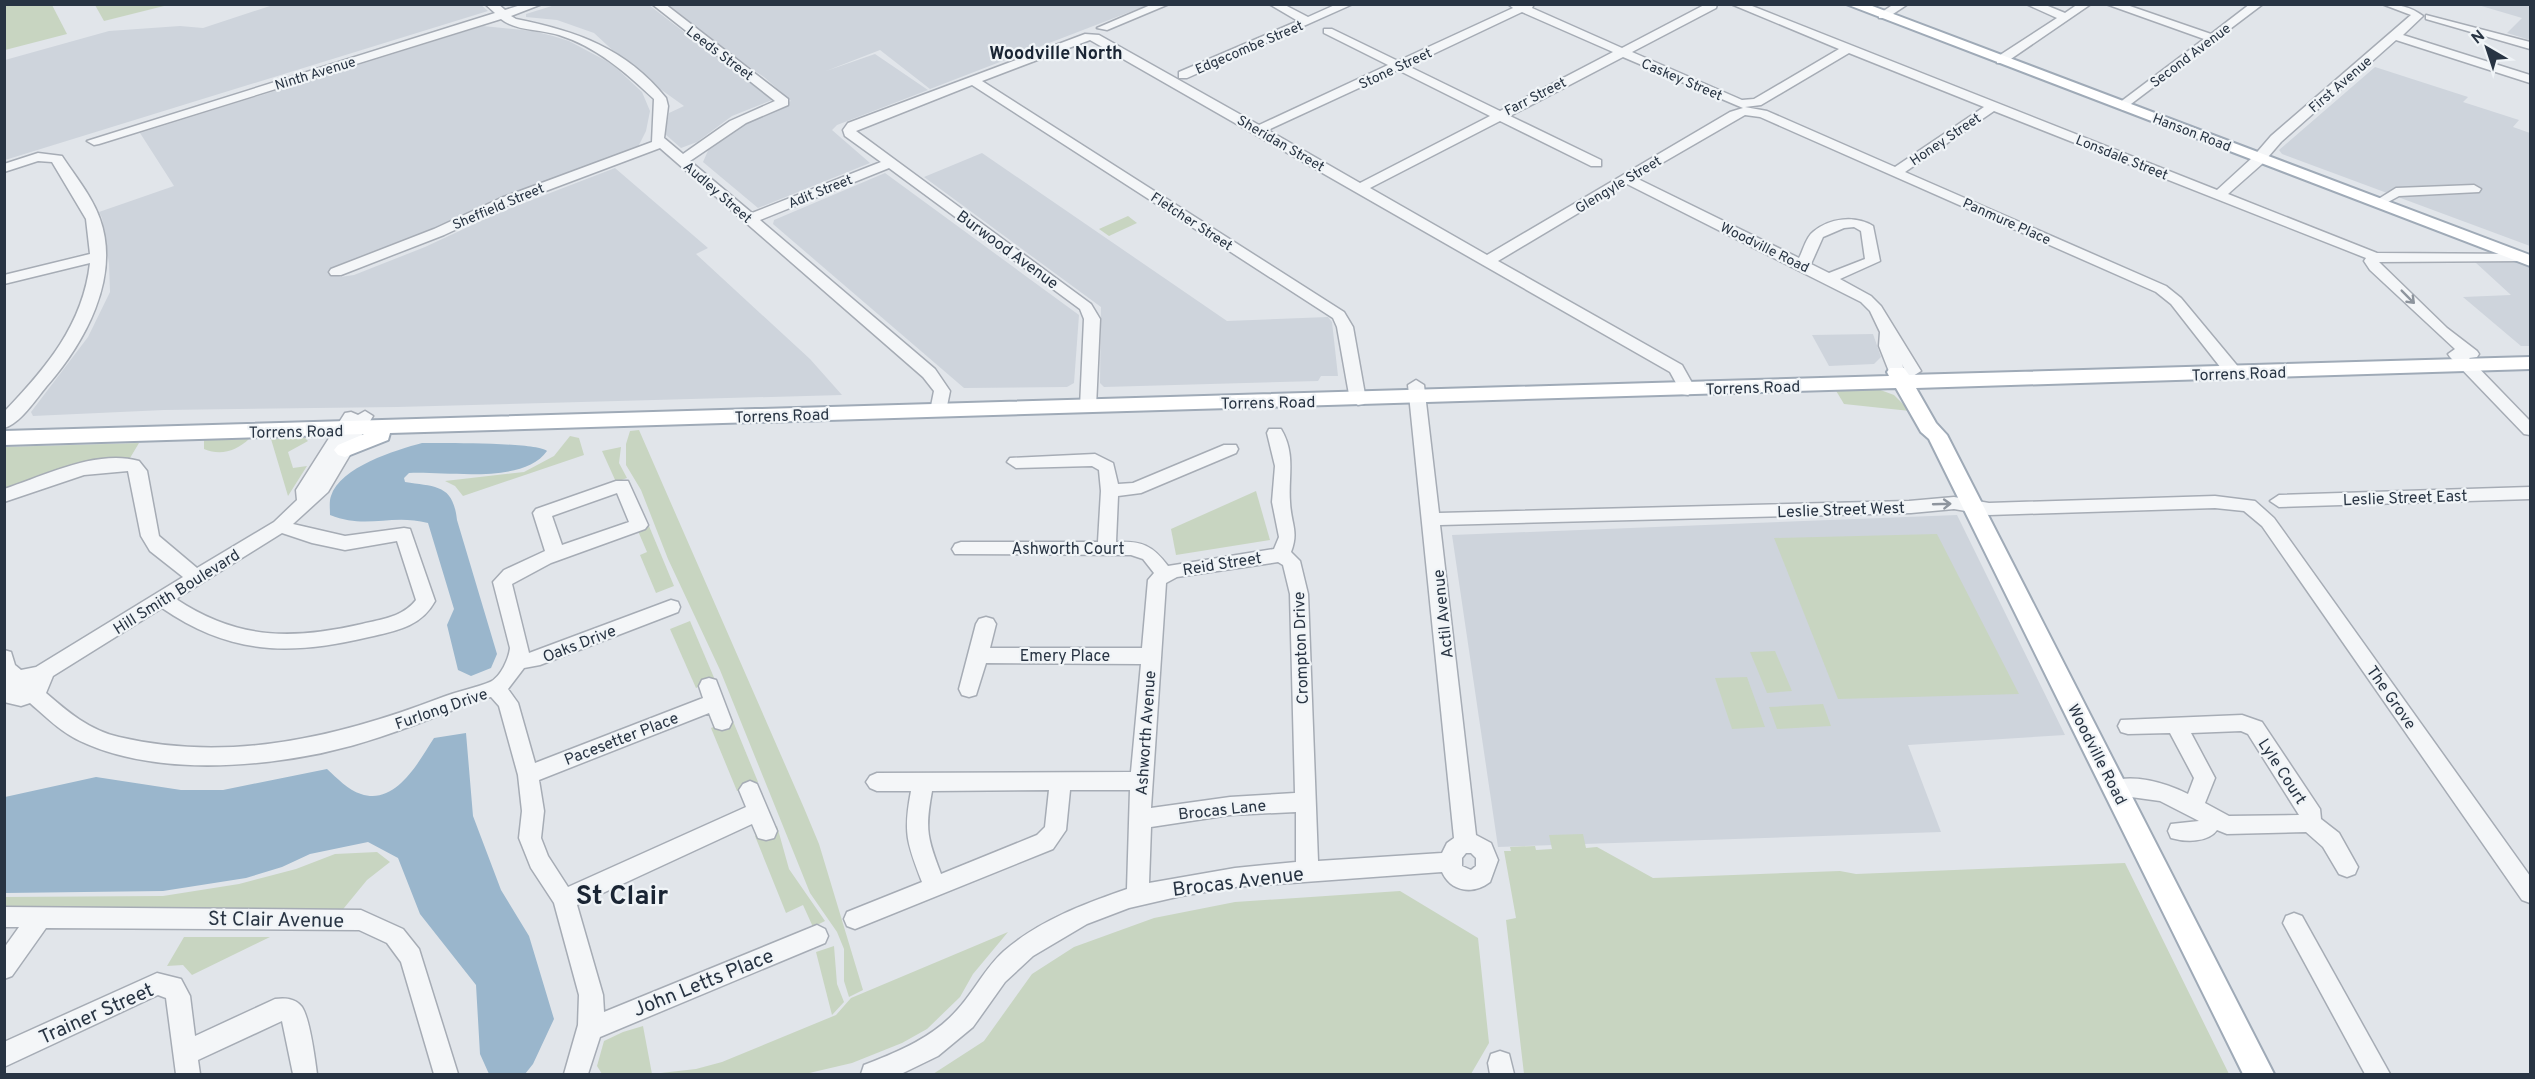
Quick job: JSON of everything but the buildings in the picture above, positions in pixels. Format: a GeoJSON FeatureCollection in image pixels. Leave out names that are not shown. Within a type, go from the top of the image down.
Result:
{"type":"FeatureCollection","features":[{"type":"Feature","properties":{"kind":"main road","name":"Hanson Road"},"geometry":{"type":"LineString","coordinates":[[1853,4],[1886,14],[2528,256]]}},
{"type":"Feature","properties":{"kind":"main road","name":"Hanson Road"},"geometry":{"type":"LineString","coordinates":[[1869,4],[1886,14]]}},
{"type":"Feature","properties":{"kind":"main road","name":"Hanson Road"},"geometry":{"type":"LineString","coordinates":[[2381,200],[2491,250],[2528,256]]}},
{"type":"Feature","properties":{"kind":"main road","name":"Torrens Road"},"geometry":{"type":"LineString","coordinates":[[4,438],[320,430],[844,408],[2229,367],[2465,358],[2530,352]]}},
{"type":"Feature","properties":{"kind":"main road","name":"Torrens Road"},"geometry":{"type":"LineString","coordinates":[[2465,358],[2530,363]]}},
{"type":"Feature","properties":{"kind":"main road","name":"Torrens Road"},"geometry":{"type":"LineString","coordinates":[[1684,383],[1874,383],[1907,376]]}},
{"type":"Feature","properties":{"kind":"main road","name":"Woodville Road"},"geometry":{"type":"LineString","coordinates":[[1907,376],[1914,403],[1928,427],[1937,435],[2259,1074]]}},
{"type":"Feature","properties":{"kind":"main road","name":"Woodville Road"},"geometry":{"type":"LineString","coordinates":[[1907,376],[1939,427],[1937,435]]}},
{"type":"Feature","properties":{"kind":"main road"},"geometry":{"type":"LineString","coordinates":[[1874,383],[1895,390],[1914,403]]}},
{"type":"Feature","properties":{"kind":"main road","name":"Torrens Road"},"geometry":{"type":"LineString","coordinates":[[4,425],[352,428],[374,437],[412,428],[844,408]]}},
{"type":"Feature","properties":{"kind":"street"},"geometry":{"type":"LineString","coordinates":[[490,4],[502,15],[519,24],[571,35],[618,60],[660,98],[662,106],[656,135],[661,143]]}},
{"type":"Feature","properties":{"kind":"street","name":"Ninth Avenue"},"geometry":{"type":"LineString","coordinates":[[94,141],[537,4]]}},
{"type":"Feature","properties":{"kind":"street","name":"Leeds Street"},"geometry":{"type":"LineString","coordinates":[[657,4],[784,102],[743,118],[718,135],[699,152],[681,160]]}},
{"type":"Feature","properties":{"kind":"street"},"geometry":{"type":"LineString","coordinates":[[1103,28],[1164,4]]}},
{"type":"Feature","properties":{"kind":"street"},"geometry":{"type":"LineString","coordinates":[[1274,4],[1308,22]]}},
{"type":"Feature","properties":{"kind":"street","name":"Edgecombe Street"},"geometry":{"type":"LineString","coordinates":[[1183,75],[1348,4]]}},
{"type":"Feature","properties":{"kind":"street","name":"Lonsdale Street"},"geometry":{"type":"LineString","coordinates":[[1736,4],[2375,257]]}},
{"type":"Feature","properties":{"kind":"street"},"geometry":{"type":"LineString","coordinates":[[1886,14],[1903,4]]}},
{"type":"Feature","properties":{"kind":"street"},"geometry":{"type":"LineString","coordinates":[[2031,4],[2066,17]]}},
{"type":"Feature","properties":{"kind":"street"},"geometry":{"type":"LineString","coordinates":[[2003,58],[2086,4]]}},
{"type":"Feature","properties":{"kind":"street"},"geometry":{"type":"LineString","coordinates":[[2111,4],[2212,38]]}},
{"type":"Feature","properties":{"kind":"street","name":"Second Avenue"},"geometry":{"type":"LineString","coordinates":[[2126,104],[2258,4]]}},
{"type":"Feature","properties":{"kind":"street"},"geometry":{"type":"LineString","coordinates":[[2387,4],[2423,12],[2528,45]]}},
{"type":"Feature","properties":{"kind":"street","name":"Caskey Street"},"geometry":{"type":"LineString","coordinates":[[1522,6],[1621,53],[1735,102],[1747,105],[1757,102],[1848,49]]}},
{"type":"Feature","properties":{"kind":"street","name":"Stone Street"},"geometry":{"type":"LineString","coordinates":[[1258,130],[1399,66],[1522,6]]}},
{"type":"Feature","properties":{"kind":"street","name":"Farr Street"},"geometry":{"type":"LineString","coordinates":[[1360,188],[1712,6]]}},
{"type":"Feature","properties":{"kind":"street","name":"First Avenue"},"geometry":{"type":"LineString","coordinates":[[2219,195],[2423,12]]}},
{"type":"Feature","properties":{"kind":"street"},"geometry":{"type":"LineString","coordinates":[[1328,31],[1596,164]]}},
{"type":"Feature","properties":{"kind":"street"},"geometry":{"type":"LineString","coordinates":[[2395,36],[2507,62],[2530,79]]}},
{"type":"Feature","properties":{"kind":"street","name":"Sheridan Street"},"geometry":{"type":"LineString","coordinates":[[849,130],[853,126],[1078,39],[1093,37],[1676,369],[1684,383]]}},
{"type":"Feature","properties":{"kind":"street"},"geometry":{"type":"LineString","coordinates":[[2507,62],[2528,45]]}},
{"type":"Feature","properties":{"kind":"street","name":"Fletcher Street"},"geometry":{"type":"LineString","coordinates":[[972,80],[1333,310],[1345,327],[1357,393]]}},
{"type":"Feature","properties":{"kind":"street","name":"Honey Street"},"geometry":{"type":"LineString","coordinates":[[1896,172],[1993,106]]}},
{"type":"Feature","properties":{"kind":"street","name":"Panmure Place"},"geometry":{"type":"LineString","coordinates":[[1750,111],[1763,114],[2161,289],[2176,301],[2229,367]]}},
{"type":"Feature","properties":{"kind":"street","name":"Glengyle Street"},"geometry":{"type":"LineString","coordinates":[[1487,261],[1734,115],[1750,111]]}},
{"type":"Feature","properties":{"kind":"street","name":"Burwood Avenue"},"geometry":{"type":"LineString","coordinates":[[849,130],[890,163],[1086,307],[1092,319],[1088,401]]}},
{"type":"Feature","properties":{"kind":"street","name":"Audley Street"},"geometry":{"type":"LineString","coordinates":[[661,143],[929,373],[939,385],[940,405]]}},
{"type":"Feature","properties":{"kind":"street","name":"Sheffield Street"},"geometry":{"type":"LineString","coordinates":[[336,272],[439,232],[506,201],[661,143]]}},
{"type":"Feature","properties":{"kind":"street"},"geometry":{"type":"LineString","coordinates":[[4,168],[51,156],[57,159],[95,226],[96,257],[96,283],[73,343],[58,364],[4,425]]}},
{"type":"Feature","properties":{"kind":"street","name":"Adit Street"},"geometry":{"type":"LineString","coordinates":[[750,219],[890,163]]}},
{"type":"Feature","properties":{"kind":"street","name":"Woodville Road"},"geometry":{"type":"LineString","coordinates":[[1627,179],[1866,299],[1876,309],[1888,332],[1887,346],[1907,376]]}},
{"type":"Feature","properties":{"kind":"street"},"geometry":{"type":"LineString","coordinates":[[2381,200],[2403,191],[2474,189]]}},
{"type":"Feature","properties":{"kind":"street"},"geometry":{"type":"LineString","coordinates":[[1803,266],[1817,235],[1846,223],[1864,226],[1868,230],[1873,261],[1828,278]]}},
{"type":"Feature","properties":{"kind":"street"},"geometry":{"type":"LineString","coordinates":[[2491,250],[2375,257],[2371,261],[2442,331],[2530,430]]}},
{"type":"Feature","properties":{"kind":"street"},"geometry":{"type":"LineString","coordinates":[[4,280],[96,257]]}},
{"type":"Feature","properties":{"kind":"street","name":"Actil Avenue"},"geometry":{"type":"LineString","coordinates":[[1417,391],[1466,844]]}},
{"type":"Feature","properties":{"kind":"street","name":"Hill Smith Boulevard"},"geometry":{"type":"LineString","coordinates":[[306,501],[304,490],[322,462],[352,428]]}},
{"type":"Feature","properties":{"kind":"street","name":"Hill Smith Boulevard"},"geometry":{"type":"LineString","coordinates":[[21,688],[280,526],[322,488],[352,428]]}},
{"type":"Feature","properties":{"kind":"street"},"geometry":{"type":"LineString","coordinates":[[320,430],[322,462]]}},
{"type":"Feature","properties":{"kind":"street"},"geometry":{"type":"LineString","coordinates":[[1275,433],[1284,466],[1281,502],[1288,537],[1281,555]]}},
{"type":"Feature","properties":{"kind":"street"},"geometry":{"type":"LineString","coordinates":[[1110,491],[1135,489],[1230,449]]}},
{"type":"Feature","properties":{"kind":"street"},"geometry":{"type":"LineString","coordinates":[[1016,462],[1095,460],[1107,467],[1110,491],[1107,547]]}},
{"type":"Feature","properties":{"kind":"street"},"geometry":{"type":"LineString","coordinates":[[4,496],[92,467],[114,464],[133,465],[138,471],[150,536],[156,546],[197,578]]}},
{"type":"Feature","properties":{"kind":"street"},"geometry":{"type":"LineString","coordinates":[[519,661],[520,648],[501,584],[511,573],[639,525],[621,485],[541,515],[556,556]]}},
{"type":"Feature","properties":{"kind":"street","name":"Leslie Street East"},"geometry":{"type":"LineString","coordinates":[[2279,501],[2530,493]]}},
{"type":"Feature","properties":{"kind":"street","name":"Leslie Street West"},"geometry":{"type":"LineString","coordinates":[[1431,519],[1911,507],[1954,503],[1973,507],[2215,502],[2249,505]]}},
{"type":"Feature","properties":{"kind":"street","name":"The Grove"},"geometry":{"type":"LineString","coordinates":[[2249,505],[2268,522],[2530,893]]}},
{"type":"Feature","properties":{"kind":"street"},"geometry":{"type":"LineString","coordinates":[[163,600],[202,627],[252,641],[281,643],[335,639],[402,621],[420,612],[426,601],[404,534],[345,543],[312,537],[280,526]]}},
{"type":"Feature","properties":{"kind":"street","name":"Ashworth Court"},"geometry":{"type":"LineString","coordinates":[[961,549],[1107,547],[1142,550],[1149,554],[1164,574]]}},
{"type":"Feature","properties":{"kind":"street","name":"Reid Street"},"geometry":{"type":"LineString","coordinates":[[1164,574],[1281,555]]}},
{"type":"Feature","properties":{"kind":"street","name":"Crompton Drive"},"geometry":{"type":"LineString","coordinates":[[1281,555],[1291,561],[1299,594],[1308,849],[1306,873]]}},
{"type":"Feature","properties":{"kind":"street","name":"Ashworth Avenue"},"geometry":{"type":"LineString","coordinates":[[1138,896],[1141,781],[1155,589],[1157,580],[1164,574]]}},
{"type":"Feature","properties":{"kind":"street","name":"Oaks Drive"},"geometry":{"type":"LineString","coordinates":[[496,689],[519,661],[533,660],[671,607]]}},
{"type":"Feature","properties":{"kind":"street"},"geometry":{"type":"LineString","coordinates":[[969,689],[986,624]]}},
{"type":"Feature","properties":{"kind":"street","name":"Emery Place"},"geometry":{"type":"LineString","coordinates":[[978,655],[1151,656]]}},
{"type":"Feature","properties":{"kind":"street","name":"Furlong Drive"},"geometry":{"type":"LineString","coordinates":[[4,657],[6,669],[21,688],[78,730],[136,750],[181,755],[236,756],[293,750],[377,730],[484,690],[496,689],[508,703],[528,775],[533,811],[530,838],[539,861],[564,900],[591,994],[593,1009],[590,1029],[576,1074]]}},
{"type":"Feature","properties":{"kind":"street","name":"Pacesetter Place"},"geometry":{"type":"LineString","coordinates":[[528,775],[712,694],[722,722]]}},
{"type":"Feature","properties":{"kind":"street","name":"Lyle Court"},"geometry":{"type":"LineString","coordinates":[[2116,789],[2163,792],[2227,825],[2302,824],[2309,821],[2312,816],[2255,728],[2242,723],[2128,726]]}},
{"type":"Feature","properties":{"kind":"street"},"geometry":{"type":"LineString","coordinates":[[2176,725],[2205,778],[2193,807]]}},
{"type":"Feature","properties":{"kind":"street"},"geometry":{"type":"LineString","coordinates":[[877,782],[1141,781]]}},
{"type":"Feature","properties":{"kind":"street"},"geometry":{"type":"LineString","coordinates":[[923,782],[916,821],[917,838],[935,887]]}},
{"type":"Feature","properties":{"kind":"street"},"geometry":{"type":"LineString","coordinates":[[855,919],[1045,842],[1055,830],[1060,783]]}},
{"type":"Feature","properties":{"kind":"street"},"geometry":{"type":"LineString","coordinates":[[564,900],[762,821],[750,790]]}},
{"type":"Feature","properties":{"kind":"street","name":"Brocas Lane"},"geometry":{"type":"LineString","coordinates":[[1140,819],[1230,806],[1305,802]]}},
{"type":"Feature","properties":{"kind":"street"},"geometry":{"type":"LineString","coordinates":[[2179,831],[2205,830],[2213,818]]}},
{"type":"Feature","properties":{"kind":"street","name":"Lyle Court"},"geometry":{"type":"LineString","coordinates":[[2309,821],[2331,840],[2348,867]]}},
{"type":"Feature","properties":{"kind":"street"},"geometry":{"type":"LineString","coordinates":[[1466,844],[1484,851],[1489,867],[1478,879],[1468,879],[1452,870],[1449,862],[1453,850],[1466,844]]}},
{"type":"Feature","properties":{"kind":"street","name":"Brocas Avenue"},"geometry":{"type":"LineString","coordinates":[[873,1074],[932,1047],[960,1024],[998,973],[1034,942],[1060,926],[1138,896],[1190,883],[1449,862]]}},
{"type":"Feature","properties":{"kind":"street","name":"St Clair Avenue"},"geometry":{"type":"LineString","coordinates":[[4,917],[361,920],[395,936],[411,957],[446,1074]]}},
{"type":"Feature","properties":{"kind":"street"},"geometry":{"type":"LineString","coordinates":[[4,968],[40,917]]}},
{"type":"Feature","properties":{"kind":"street"},"geometry":{"type":"LineString","coordinates":[[2294,924],[2378,1074]]}},
{"type":"Feature","properties":{"kind":"street","name":"John Letts Place"},"geometry":{"type":"LineString","coordinates":[[590,1029],[817,936]]}},
{"type":"Feature","properties":{"kind":"street","name":"Trainer Street"},"geometry":{"type":"LineString","coordinates":[[4,1055],[157,984],[173,987],[178,996],[187,1064]]}},
{"type":"Feature","properties":{"kind":"street"},"geometry":{"type":"LineString","coordinates":[[187,1064],[275,1010],[286,1009],[293,1015],[305,1074]]}},
{"type":"Feature","properties":{"kind":"shaded area"},"geometry":{"type":"Polygon","coordinates":[[[480,4],[488,11],[5,160],[5,60],[109,31],[180,26],[203,28],[273,5],[480,4]]]}},
{"type":"Feature","properties":{"kind":"shaded area"},"geometry":{"type":"Polygon","coordinates":[[[555,5],[649,5],[772,100],[732,116],[697,142],[681,148],[665,134],[669,113],[684,106],[635,71],[594,33],[557,20],[526,17],[526,14],[555,5]]]}},
{"type":"Feature","properties":{"kind":"shaded area"},"geometry":{"type":"Polygon","coordinates":[[[667,5],[1148,5],[930,89],[880,50],[826,71],[875,54],[928,90],[837,125],[832,130],[870,163],[758,208],[703,162],[710,146],[755,115],[791,101],[764,77],[705,37],[706,34],[667,5]]]}},
{"type":"Feature","properties":{"kind":"shaded area"},"geometry":{"type":"Polygon","coordinates":[[[2478,5],[2530,5],[2530,40],[2507,33],[2522,18],[2478,5]]]}},
{"type":"Feature","properties":{"kind":"shaded area"},"geometry":{"type":"Polygon","coordinates":[[[483,26],[533,31],[553,36],[569,41],[612,64],[642,92],[650,111],[646,131],[637,149],[441,229],[334,269],[340,277],[354,275],[425,247],[496,214],[615,168],[708,248],[696,254],[810,359],[842,395],[397,407],[164,410],[33,416],[31,412],[88,337],[110,292],[109,264],[102,218],[99,212],[174,186],[140,133],[483,26]]]}},
{"type":"Feature","properties":{"kind":"shaded area"},"geometry":{"type":"Polygon","coordinates":[[[2375,67],[2468,97],[2463,102],[2519,120],[2513,127],[2530,133],[2530,246],[2282,154],[2279,150],[2375,67]]]}},
{"type":"Feature","properties":{"kind":"shaded area"},"geometry":{"type":"Polygon","coordinates":[[[982,153],[1227,321],[1328,317],[1332,322],[1338,376],[1321,376],[1318,381],[1104,387],[1100,383],[1101,307],[924,177],[982,153]]]}},
{"type":"Feature","properties":{"kind":"shaded area"},"geometry":{"type":"Polygon","coordinates":[[[885,173],[1079,315],[1074,383],[1067,387],[964,388],[773,224],[774,220],[885,173]]]}},
{"type":"Feature","properties":{"kind":"shaded area"},"geometry":{"type":"Polygon","coordinates":[[[2475,262],[2517,262],[2530,267],[2530,346],[2521,346],[2463,297],[2511,295],[2475,262]]]}},
{"type":"Feature","properties":{"kind":"shaded area"},"geometry":{"type":"Polygon","coordinates":[[[1873,334],[1881,357],[1874,364],[1829,366],[1812,335],[1873,334]]]}},
{"type":"Feature","properties":{"kind":"shaded area"},"geometry":{"type":"Polygon","coordinates":[[[1957,515],[2065,735],[1908,745],[1941,832],[1498,847],[1452,535],[1957,515]]]}},
{"type":"Feature","properties":{"kind":"green space"},"geometry":{"type":"Polygon","coordinates":[[[12,4],[52,5],[67,34],[5,50],[5,6],[12,4]]]}},
{"type":"Feature","properties":{"kind":"green space"},"geometry":{"type":"Polygon","coordinates":[[[95,5],[168,5],[104,21],[95,5]]]}},
{"type":"Feature","properties":{"kind":"green space"},"geometry":{"type":"Polygon","coordinates":[[[1128,216],[1137,223],[1109,236],[1099,229],[1128,216]]]}},
{"type":"Feature","properties":{"kind":"green space"},"geometry":{"type":"Polygon","coordinates":[[[1875,388],[1894,395],[1910,411],[1844,404],[1835,389],[1875,388]]]}},
{"type":"Feature","properties":{"kind":"green space"},"geometry":{"type":"Polygon","coordinates":[[[639,430],[819,844],[863,990],[849,997],[844,981],[844,949],[837,932],[810,893],[720,670],[668,559],[641,490],[626,465],[626,444],[630,431],[639,430]]]}},
{"type":"Feature","properties":{"kind":"green space"},"geometry":{"type":"Polygon","coordinates":[[[570,436],[579,438],[584,455],[463,496],[455,486],[445,481],[524,472],[554,456],[570,436]]]}},
{"type":"Feature","properties":{"kind":"green space"},"geometry":{"type":"Polygon","coordinates":[[[305,438],[308,441],[288,452],[293,468],[307,466],[288,496],[271,439],[305,438]]]}},
{"type":"Feature","properties":{"kind":"green space"},"geometry":{"type":"Polygon","coordinates":[[[249,439],[239,447],[228,451],[216,452],[204,449],[204,440],[249,439]]]}},
{"type":"Feature","properties":{"kind":"green space"},"geometry":{"type":"Polygon","coordinates":[[[139,443],[130,458],[109,460],[4,489],[4,447],[139,443]]]}},
{"type":"Feature","properties":{"kind":"green space"},"geometry":{"type":"Polygon","coordinates":[[[621,447],[619,463],[627,478],[616,482],[602,451],[621,447]]]}},
{"type":"Feature","properties":{"kind":"green space"},"geometry":{"type":"Polygon","coordinates":[[[1256,491],[1270,540],[1176,555],[1171,529],[1256,491]]]}},
{"type":"Feature","properties":{"kind":"green space"},"geometry":{"type":"Polygon","coordinates":[[[649,526],[674,586],[656,593],[640,555],[647,552],[638,531],[649,526]]]}},
{"type":"Feature","properties":{"kind":"green space"},"geometry":{"type":"Polygon","coordinates":[[[1937,534],[2019,694],[1838,699],[1774,538],[1937,534]]]}},
{"type":"Feature","properties":{"kind":"green space"},"geometry":{"type":"Polygon","coordinates":[[[690,621],[715,680],[696,688],[670,629],[690,621]]]}},
{"type":"Feature","properties":{"kind":"green space"},"geometry":{"type":"Polygon","coordinates":[[[1775,651],[1792,691],[1767,693],[1750,652],[1775,651]]]}},
{"type":"Feature","properties":{"kind":"green space"},"geometry":{"type":"Polygon","coordinates":[[[1747,677],[1765,727],[1732,729],[1715,678],[1747,677]]]}},
{"type":"Feature","properties":{"kind":"green space"},"geometry":{"type":"Polygon","coordinates":[[[1823,704],[1831,726],[1777,729],[1769,707],[1823,704]]]}},
{"type":"Feature","properties":{"kind":"green space"},"geometry":{"type":"Polygon","coordinates":[[[728,709],[758,782],[737,791],[711,728],[727,721],[723,711],[728,709]]]}},
{"type":"Feature","properties":{"kind":"green space"},"geometry":{"type":"Polygon","coordinates":[[[777,826],[789,869],[825,921],[813,927],[803,905],[786,913],[755,836],[777,826]]]}},
{"type":"Feature","properties":{"kind":"green space"},"geometry":{"type":"Polygon","coordinates":[[[1583,834],[1586,848],[1597,847],[1653,878],[1840,871],[1856,874],[2125,863],[2229,1074],[1524,1074],[1506,920],[1516,918],[1504,851],[1511,851],[1510,847],[1535,846],[1536,850],[1552,849],[1549,835],[1583,834]]]}},
{"type":"Feature","properties":{"kind":"green space"},"geometry":{"type":"Polygon","coordinates":[[[377,852],[390,862],[367,880],[335,919],[5,916],[5,897],[163,896],[239,884],[296,869],[335,854],[377,852]]]}},
{"type":"Feature","properties":{"kind":"green space"},"geometry":{"type":"Polygon","coordinates":[[[1400,891],[1478,938],[1489,1043],[1471,1074],[933,1074],[984,1041],[1032,974],[1074,947],[1154,918],[1235,902],[1400,891]]]}},
{"type":"Feature","properties":{"kind":"green space"},"geometry":{"type":"Polygon","coordinates":[[[1008,932],[973,974],[960,997],[927,1029],[902,1043],[852,1063],[805,1074],[652,1074],[696,1069],[722,1062],[836,1015],[851,998],[1008,932]]]}},
{"type":"Feature","properties":{"kind":"green space"},"geometry":{"type":"Polygon","coordinates":[[[184,937],[270,937],[192,975],[183,965],[167,966],[184,937]]]}},
{"type":"Feature","properties":{"kind":"green space"},"geometry":{"type":"Polygon","coordinates":[[[834,946],[837,984],[844,1002],[832,1015],[816,952],[834,946]]]}},
{"type":"Feature","properties":{"kind":"green space"},"geometry":{"type":"Polygon","coordinates":[[[643,1026],[652,1074],[602,1074],[597,1066],[604,1041],[643,1026]]]}},
{"type":"Feature","properties":{"kind":"water"},"geometry":{"type":"Polygon","coordinates":[[[422,443],[526,446],[547,451],[536,462],[503,472],[409,473],[404,478],[405,482],[441,489],[447,493],[455,508],[497,654],[491,668],[471,676],[458,670],[447,625],[454,609],[428,523],[414,520],[356,521],[330,515],[331,496],[345,476],[370,461],[422,443]]]}},
{"type":"Feature","properties":{"kind":"water"},"geometry":{"type":"Polygon","coordinates":[[[466,733],[473,816],[501,890],[529,936],[554,1019],[533,1064],[525,1074],[489,1074],[480,1054],[476,985],[420,914],[398,858],[368,842],[310,854],[282,867],[246,878],[163,891],[5,893],[5,797],[96,777],[181,790],[223,790],[327,769],[352,790],[374,796],[385,794],[396,788],[414,769],[434,738],[466,733]]]}},
{"type":"Feature","properties":{"kind":"district","name":"Woodville North"},"geometry":{"type":"Point","coordinates":[1056,53]}},
{"type":"Feature","properties":{"kind":"district","name":"St Clair"},"geometry":{"type":"Point","coordinates":[622,895]}}]}
